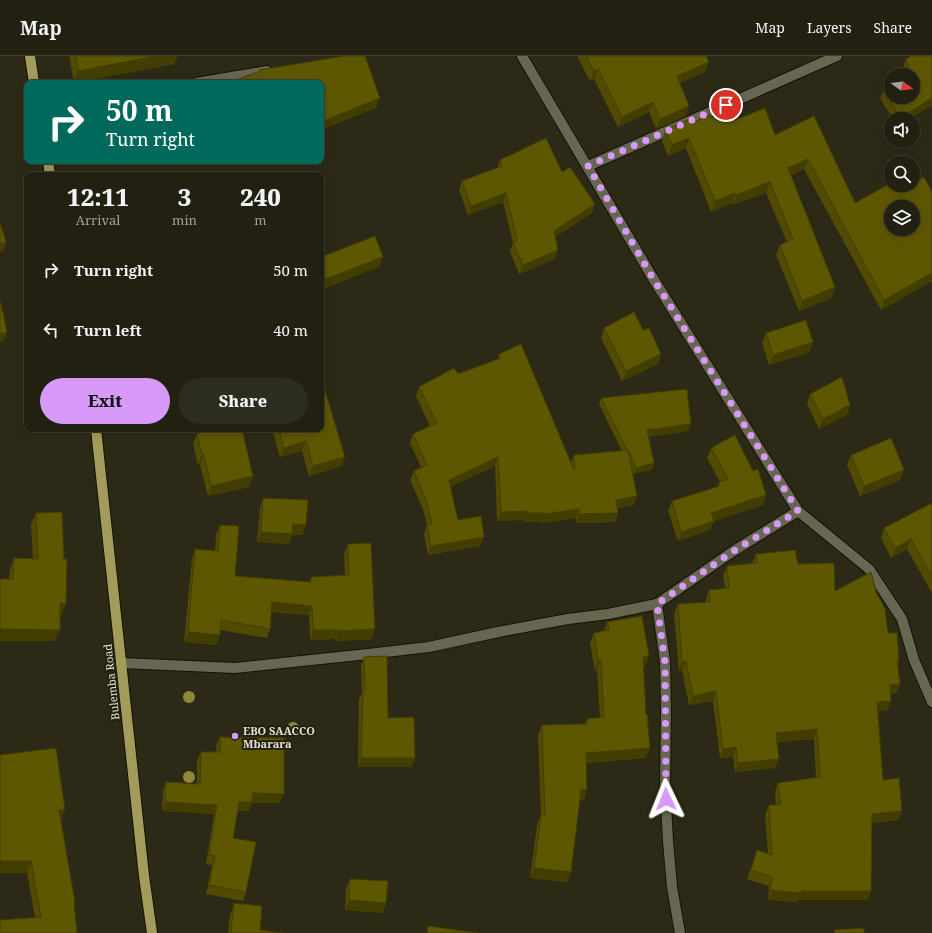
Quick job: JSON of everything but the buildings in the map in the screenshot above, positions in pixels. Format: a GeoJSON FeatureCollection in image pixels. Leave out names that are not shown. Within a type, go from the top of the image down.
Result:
{"type":"FeatureCollection","features":[{"type":"Feature","properties":{"kind":"main road"},"geometry":{"type":"LineString","coordinates":[[30,56],[34,80]]}},
{"type":"Feature","properties":{"kind":"main road","name":"Bulemba Road"},"geometry":{"type":"LineString","coordinates":[[96,432],[144,876],[152,933]]}},
{"type":"Feature","properties":{"kind":"street"},"geometry":{"type":"LineString","coordinates":[[522,56],[651,275],[798,511],[869,569],[902,619],[914,660],[932,702]]}},
{"type":"Feature","properties":{"kind":"street"},"geometry":{"type":"LineString","coordinates":[[588,166],[837,56]]}},
{"type":"Feature","properties":{"kind":"street"},"geometry":{"type":"LineString","coordinates":[[214,80],[273,70]]}},
{"type":"Feature","properties":{"kind":"street"},"geometry":{"type":"LineString","coordinates":[[121,663],[234,668],[368,654],[429,647],[498,632],[568,619],[608,614],[657,604],[732,552],[798,511]]}},
{"type":"Feature","properties":{"kind":"street"},"geometry":{"type":"LineString","coordinates":[[657,604],[665,662],[665,785],[668,842],[672,888],[680,933]]}},
{"type":"Feature","properties":{"kind":"place","name":"EBO SAACCO Mbarara"},"geometry":{"type":"Point","coordinates":[235,736]}},
{"type":"Feature","properties":{"kind":"route"},"geometry":{"type":"LineString","coordinates":[[666,799],[665,662],[657,604],[732,552],[798,511],[651,275],[588,166],[726,105]]}}]}
